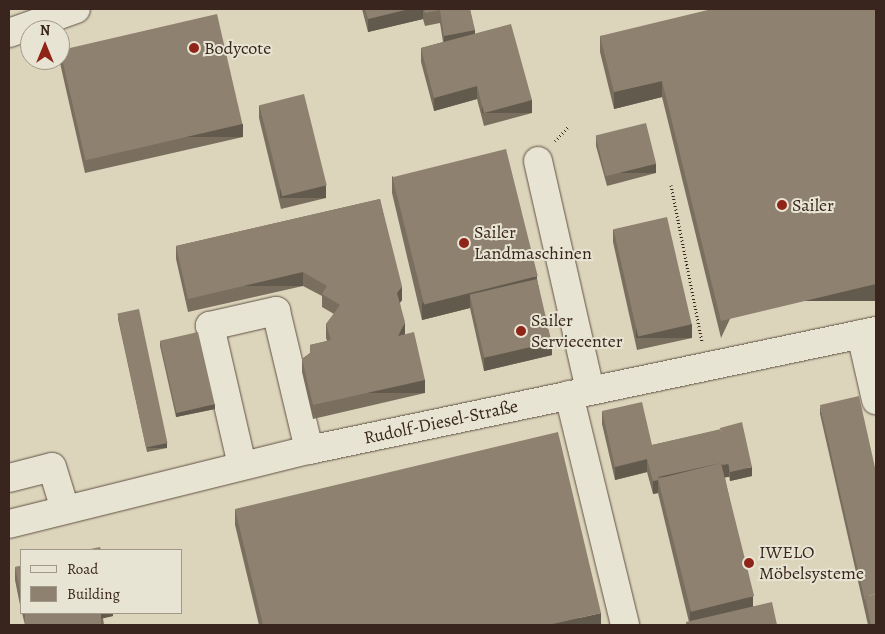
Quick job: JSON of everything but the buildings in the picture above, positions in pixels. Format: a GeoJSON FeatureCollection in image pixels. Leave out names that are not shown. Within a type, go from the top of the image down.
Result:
{"type":"FeatureCollection","features":[{"type":"Feature","properties":{"kind":"street"},"geometry":{"type":"LineString","coordinates":[[9,33],[76,9]]}},
{"type":"Feature","properties":{"kind":"street"},"geometry":{"type":"LineString","coordinates":[[538,161],[625,625]]}},
{"type":"Feature","properties":{"kind":"street"},"geometry":{"type":"LineString","coordinates":[[242,465],[210,326],[267,313],[276,311],[309,450]]}},
{"type":"Feature","properties":{"kind":"street"},"geometry":{"type":"LineString","coordinates":[[869,332],[876,400]]}},
{"type":"Feature","properties":{"kind":"street","name":"Rudolf-Diesel-Straße"},"geometry":{"type":"LineString","coordinates":[[9,524],[309,450],[869,332]]}},
{"type":"Feature","properties":{"kind":"street"},"geometry":{"type":"LineString","coordinates":[[9,478],[52,468],[65,509]]}},
{"type":"Feature","properties":{"kind":"path"},"geometry":{"type":"LineString","coordinates":[[671,185],[707,366]]}},
{"type":"Feature","properties":{"kind":"place","name":"Bodycote"},"geometry":{"type":"Point","coordinates":[194,48]}},
{"type":"Feature","properties":{"kind":"place","name":"Sailer"},"geometry":{"type":"Point","coordinates":[782,205]}},
{"type":"Feature","properties":{"kind":"place","name":"Sailer Landmaschinen"},"geometry":{"type":"Point","coordinates":[464,243]}},
{"type":"Feature","properties":{"kind":"place","name":"Sailer Serviecenter"},"geometry":{"type":"Point","coordinates":[521,331]}},
{"type":"Feature","properties":{"kind":"place","name":"IWELO Möbelsysteme"},"geometry":{"type":"Point","coordinates":[749,563]}}]}
